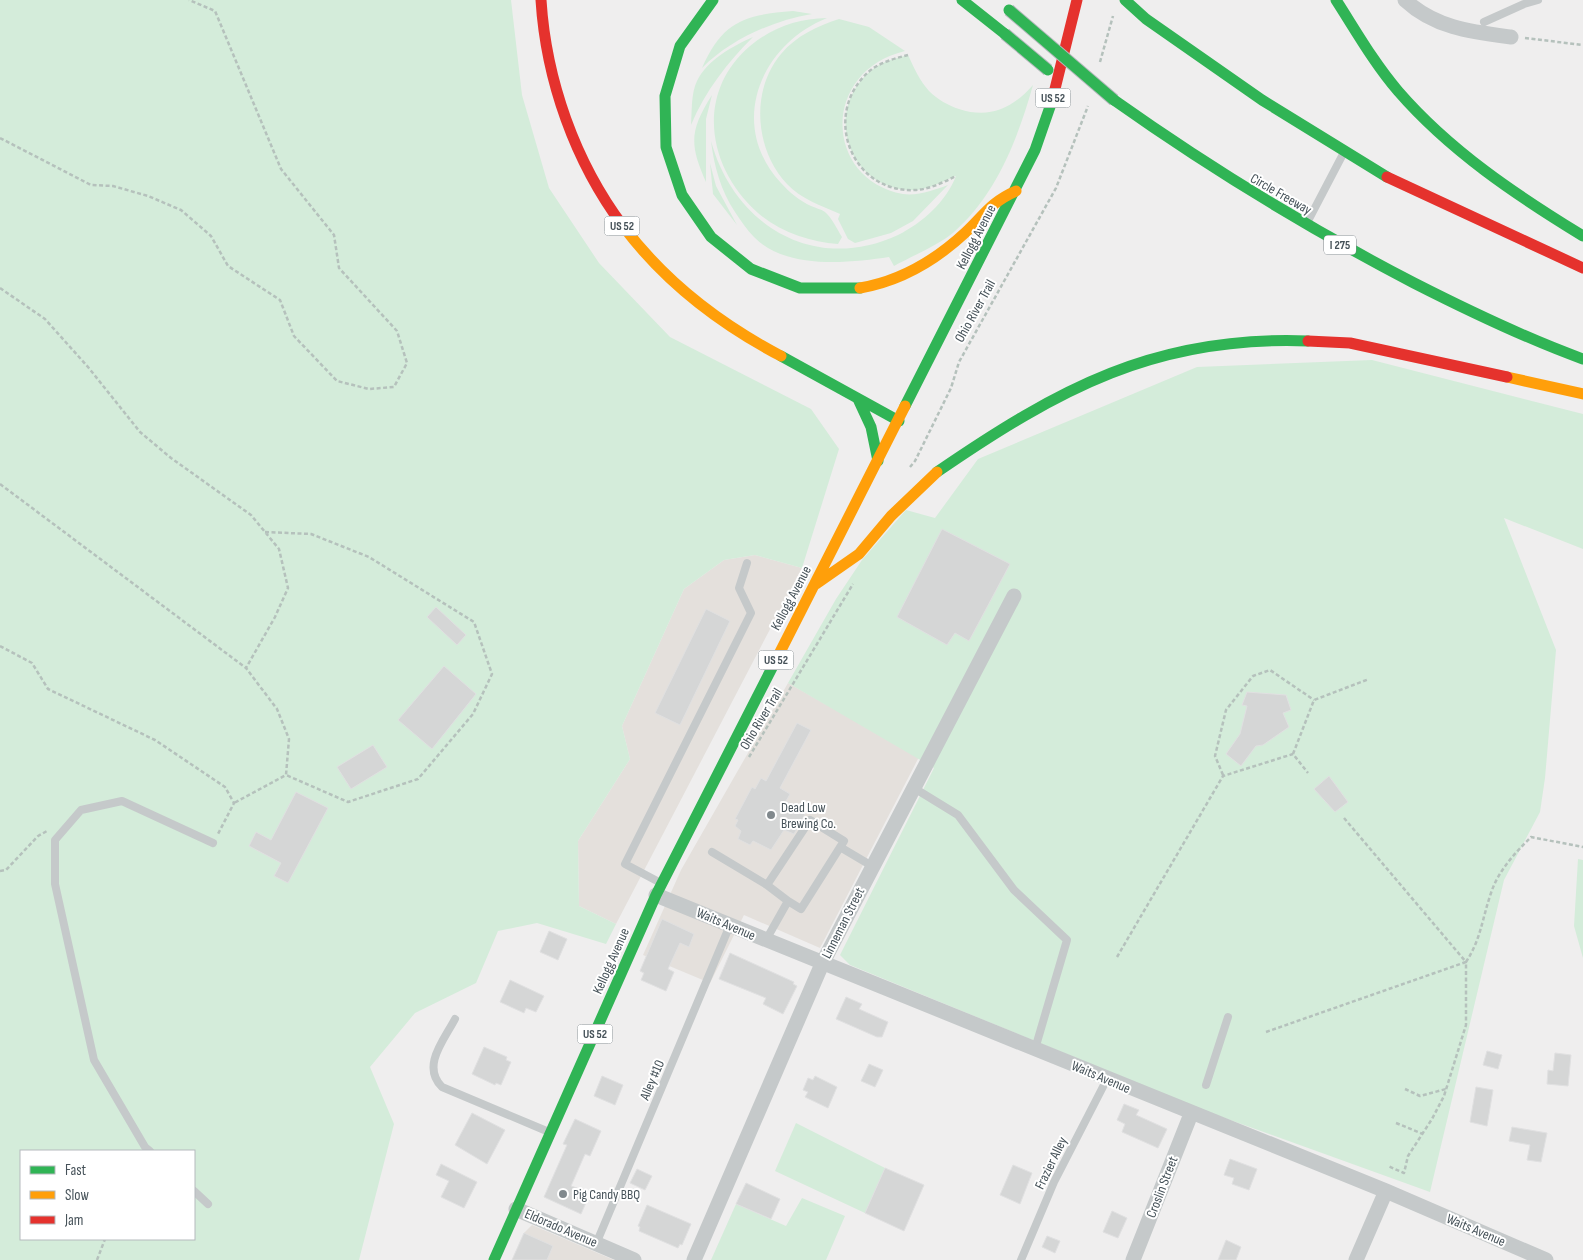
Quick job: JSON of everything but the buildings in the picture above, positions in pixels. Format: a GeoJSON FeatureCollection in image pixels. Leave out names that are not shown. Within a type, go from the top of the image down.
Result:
{"type":"FeatureCollection","features":[{"type":"Feature","properties":{"kind":"main road","name":"US 52"},"geometry":{"type":"LineString","coordinates":[[541,0],[542,22],[556,89],[576,149],[611,212],[654,265],[687,295],[722,322],[899,421]]}},
{"type":"Feature","properties":{"kind":"main road"},"geometry":{"type":"LineString","coordinates":[[713,0],[690,26],[672,66],[664,105],[665,146],[677,185],[697,221],[726,252],[742,263],[779,282],[817,290],[855,289],[884,284],[929,262],[966,232],[993,203],[1016,191]]}},
{"type":"Feature","properties":{"kind":"main road"},"geometry":{"type":"LineString","coordinates":[[962,0],[1072,89]]}},
{"type":"Feature","properties":{"kind":"main road","name":"Circle Freeway"},"geometry":{"type":"LineString","coordinates":[[998,0],[1114,100],[1175,145],[1233,183],[1344,247],[1469,311],[1560,351],[1583,359]]}},
{"type":"Feature","properties":{"kind":"main road","name":"Kellogg Avenue"},"geometry":{"type":"LineString","coordinates":[[494,1260],[658,889],[1016,191],[1048,116],[1077,0]]}},
{"type":"Feature","properties":{"kind":"main road"},"geometry":{"type":"LineString","coordinates":[[1125,0],[1146,19],[1262,100],[1343,152],[1396,183],[1583,268]]}},
{"type":"Feature","properties":{"kind":"main road"},"geometry":{"type":"LineString","coordinates":[[1336,0],[1377,65],[1442,135],[1485,172],[1542,212],[1583,236]]}},
{"type":"Feature","properties":{"kind":"main road"},"geometry":{"type":"LineString","coordinates":[[1125,123],[1175,145]]}},
{"type":"Feature","properties":{"kind":"main road"},"geometry":{"type":"LineString","coordinates":[[816,584],[859,554],[892,516],[936,473],[988,437],[1046,402],[1098,378],[1160,355],[1225,343],[1278,340],[1350,343],[1583,394]]}},
{"type":"Feature","properties":{"kind":"main road"},"geometry":{"type":"LineString","coordinates":[[858,398],[871,427],[878,460]]}},
{"type":"Feature","properties":{"kind":"street"},"geometry":{"type":"LineString","coordinates":[[1406,0],[1428,17],[1448,26],[1483,28],[1511,36]]}},
{"type":"Feature","properties":{"kind":"street","name":"Linneman Street"},"geometry":{"type":"LineString","coordinates":[[694,1260],[822,964],[1014,596]]}},
{"type":"Feature","properties":{"kind":"street","name":"Waits Avenue"},"geometry":{"type":"LineString","coordinates":[[658,889],[730,926],[1191,1114],[1386,1191],[1546,1260]]}},
{"type":"Feature","properties":{"kind":"street","name":"Croslin Street"},"geometry":{"type":"LineString","coordinates":[[1132,1260],[1191,1114]]}},
{"type":"Feature","properties":{"kind":"street"},"geometry":{"type":"LineString","coordinates":[[1356,1260],[1386,1191]]}},
{"type":"Feature","properties":{"kind":"street","name":"Eldorado Avenue"},"geometry":{"type":"LineString","coordinates":[[516,1209],[634,1260]]}},
{"type":"Feature","properties":{"kind":"lane"},"geometry":{"type":"LineString","coordinates":[[1483,28],[1524,4],[1538,0]]}},
{"type":"Feature","properties":{"kind":"lane"},"geometry":{"type":"LineString","coordinates":[[1306,225],[1343,152]]}},
{"type":"Feature","properties":{"kind":"lane"},"geometry":{"type":"LineString","coordinates":[[658,889],[625,864],[751,613],[739,588],[747,563]]}},
{"type":"Feature","properties":{"kind":"lane"},"geometry":{"type":"LineString","coordinates":[[914,788],[958,815],[1014,890],[1067,940],[1035,1049]]}},
{"type":"Feature","properties":{"kind":"lane"},"geometry":{"type":"LineString","coordinates":[[149,1150],[145,1147],[94,1060],[55,884],[55,840],[80,810],[122,802],[213,843]]}},
{"type":"Feature","properties":{"kind":"lane"},"geometry":{"type":"LineString","coordinates":[[712,852],[767,885],[801,909],[844,841],[810,820],[767,885]]}},
{"type":"Feature","properties":{"kind":"lane"},"geometry":{"type":"LineString","coordinates":[[840,847],[872,866]]}},
{"type":"Feature","properties":{"kind":"lane"},"geometry":{"type":"LineString","coordinates":[[766,940],[788,901]]}},
{"type":"Feature","properties":{"kind":"lane","name":"Alley #10"},"geometry":{"type":"LineString","coordinates":[[596,1244],[730,926]]}},
{"type":"Feature","properties":{"kind":"lane"},"geometry":{"type":"LineString","coordinates":[[1206,1085],[1228,1017]]}},
{"type":"Feature","properties":{"kind":"lane"},"geometry":{"type":"LineString","coordinates":[[455,1019],[434,1058],[432,1071],[436,1081],[442,1087],[551,1132]]}},
{"type":"Feature","properties":{"kind":"lane","name":"Frazier Alley"},"geometry":{"type":"LineString","coordinates":[[1021,1260],[1054,1182],[1107,1079]]}},
{"type":"Feature","properties":{"kind":"lane"},"geometry":{"type":"LineString","coordinates":[[195,1193],[208,1204]]}},
{"type":"Feature","properties":{"kind":"path"},"geometry":{"type":"LineString","coordinates":[[0,138],[91,185],[113,186],[182,210],[211,236],[228,266],[280,300],[294,336],[337,381],[369,389],[394,387],[407,363],[397,331],[339,268],[334,235],[281,170],[216,10],[189,0]]}},
{"type":"Feature","properties":{"kind":"path"},"geometry":{"type":"LineString","coordinates":[[1511,36],[1583,45]]}},
{"type":"Feature","properties":{"kind":"path"},"geometry":{"type":"LineString","coordinates":[[908,55],[874,68],[858,83],[848,102],[844,124],[848,146],[859,165],[875,180],[895,188],[917,190],[956,176]]}},
{"type":"Feature","properties":{"kind":"path","name":"Ohio River Trail"},"geometry":{"type":"LineString","coordinates":[[905,472],[919,453],[951,388],[959,362],[1056,188],[1085,118]]}},
{"type":"Feature","properties":{"kind":"path"},"geometry":{"type":"LineString","coordinates":[[0,288],[45,319],[88,367],[140,432],[172,458],[251,515],[279,549],[288,588],[276,617],[246,668]]}},
{"type":"Feature","properties":{"kind":"path"},"geometry":{"type":"LineString","coordinates":[[0,484],[246,668],[277,709],[289,739],[286,775]]}},
{"type":"Feature","properties":{"kind":"path"},"geometry":{"type":"LineString","coordinates":[[265,532],[311,534],[368,557],[474,622],[492,674],[473,714],[418,779],[348,802],[286,775]]}},
{"type":"Feature","properties":{"kind":"path","name":"Ohio River Trail"},"geometry":{"type":"LineString","coordinates":[[746,762],[854,584]]}},
{"type":"Feature","properties":{"kind":"path"},"geometry":{"type":"LineString","coordinates":[[0,646],[32,663],[48,689],[155,740],[225,787],[234,803]]}},
{"type":"Feature","properties":{"kind":"path"},"geometry":{"type":"LineString","coordinates":[[1223,776],[1215,756],[1226,710],[1254,676],[1270,670],[1314,700]]}},
{"type":"Feature","properties":{"kind":"path"},"geometry":{"type":"LineString","coordinates":[[1293,754],[1314,700],[1369,679]]}},
{"type":"Feature","properties":{"kind":"path"},"geometry":{"type":"LineString","coordinates":[[1293,754],[1308,773]]}},
{"type":"Feature","properties":{"kind":"path"},"geometry":{"type":"LineString","coordinates":[[1117,957],[1223,776],[1293,754]]}},
{"type":"Feature","properties":{"kind":"path"},"geometry":{"type":"LineString","coordinates":[[213,843],[234,803],[286,775]]}},
{"type":"Feature","properties":{"kind":"path"},"geometry":{"type":"LineString","coordinates":[[1344,818],[1466,962]]}},
{"type":"Feature","properties":{"kind":"path"},"geometry":{"type":"LineString","coordinates":[[0,870],[6,870],[38,836],[51,830],[55,840]]}},
{"type":"Feature","properties":{"kind":"path"},"geometry":{"type":"LineString","coordinates":[[1388,1166],[1404,1173],[1408,1156],[1432,1119],[1446,1089],[1466,1025],[1466,962],[1477,946],[1492,891],[1512,856],[1531,837],[1583,846]]}},
{"type":"Feature","properties":{"kind":"path"},"geometry":{"type":"LineString","coordinates":[[1266,1032],[1466,962]]}},
{"type":"Feature","properties":{"kind":"path"},"geometry":{"type":"LineString","coordinates":[[1405,1089],[1420,1096],[1446,1089]]}},
{"type":"Feature","properties":{"kind":"path"},"geometry":{"type":"LineString","coordinates":[[1396,1123],[1423,1134]]}},
{"type":"Feature","properties":{"kind":"path"},"geometry":{"type":"LineString","coordinates":[[96,1260],[105,1240]]}},
{"type":"Feature","properties":{"kind":"shaded area"},"geometry":{"type":"Polygon","coordinates":[[[755,555],[802,568],[616,924],[579,906],[578,841],[630,759],[622,726],[684,589],[724,560],[755,555]]]}},
{"type":"Feature","properties":{"kind":"shaded area"},"geometry":{"type":"Polygon","coordinates":[[[788,683],[919,757],[820,948],[744,915],[710,983],[643,955],[681,870],[788,683]]]}},
{"type":"Feature","properties":{"kind":"shaded area"},"geometry":{"type":"Polygon","coordinates":[[[532,1225],[614,1260],[512,1260],[524,1233],[532,1225]]]}},
{"type":"Feature","properties":{"kind":"green space"},"geometry":{"type":"Polygon","coordinates":[[[0,0],[511,0],[522,95],[549,188],[599,263],[670,337],[811,409],[839,449],[802,568],[755,555],[724,560],[684,589],[622,726],[630,759],[578,841],[579,906],[616,924],[606,944],[537,923],[498,931],[476,983],[415,1013],[370,1067],[394,1124],[359,1260],[0,1260],[0,0]]]}},
{"type":"Feature","properties":{"kind":"green space"},"geometry":{"type":"Polygon","coordinates":[[[793,11],[812,14],[782,21],[753,33],[726,48],[702,68],[718,40],[737,23],[761,15],[793,11]]]}},
{"type":"Feature","properties":{"kind":"green space"},"geometry":{"type":"Polygon","coordinates":[[[827,18],[804,30],[784,47],[769,67],[759,89],[754,112],[756,137],[765,160],[781,183],[791,193],[803,202],[828,214],[842,237],[838,244],[796,235],[776,226],[758,213],[741,195],[728,175],[719,153],[714,130],[715,108],[721,86],[732,65],[750,46],[759,39],[786,25],[806,20],[827,18]]]}},
{"type":"Feature","properties":{"kind":"green space"},"geometry":{"type":"Polygon","coordinates":[[[839,19],[869,27],[905,51],[878,62],[858,80],[846,101],[842,124],[846,147],[858,168],[877,184],[903,194],[932,191],[948,185],[913,221],[891,233],[855,243],[848,239],[838,219],[840,214],[799,194],[787,184],[776,170],[768,155],[760,120],[764,85],[771,69],[781,54],[807,32],[839,19]]]}},
{"type":"Feature","properties":{"kind":"green space"},"geometry":{"type":"Polygon","coordinates":[[[753,37],[718,78],[703,100],[691,125],[694,91],[701,73],[721,54],[753,37]]]}},
{"type":"Feature","properties":{"kind":"green space"},"geometry":{"type":"Polygon","coordinates":[[[908,55],[920,79],[932,94],[951,106],[970,112],[980,113],[999,110],[1017,100],[1033,85],[1013,145],[994,183],[982,200],[969,217],[948,237],[894,266],[889,257],[856,261],[818,262],[783,255],[767,248],[754,237],[730,204],[719,178],[711,141],[722,171],[738,197],[758,218],[782,234],[808,245],[837,249],[867,246],[898,235],[924,218],[946,195],[956,176],[916,190],[893,187],[874,178],[859,164],[849,146],[846,126],[848,106],[857,86],[873,69],[889,60],[908,55]]]}},
{"type":"Feature","properties":{"kind":"green space"},"geometry":{"type":"Polygon","coordinates":[[[712,95],[706,119],[706,182],[700,169],[694,137],[699,118],[712,95]]]}},
{"type":"Feature","properties":{"kind":"green space"},"geometry":{"type":"Polygon","coordinates":[[[710,163],[716,186],[737,225],[713,194],[710,163]]]}},
{"type":"Feature","properties":{"kind":"green space"},"geometry":{"type":"Polygon","coordinates":[[[1372,360],[1583,414],[1583,549],[1504,518],[1556,650],[1545,778],[1540,812],[1504,880],[1430,1192],[1208,1112],[850,965],[840,955],[934,768],[788,683],[836,599],[862,560],[906,510],[935,518],[978,459],[1197,367],[1372,360]]]}},
{"type":"Feature","properties":{"kind":"green space"},"geometry":{"type":"Polygon","coordinates":[[[1578,859],[1583,860],[1583,958],[1574,926],[1578,859]]]}},
{"type":"Feature","properties":{"kind":"green space"},"geometry":{"type":"Polygon","coordinates":[[[796,1123],[885,1168],[865,1213],[775,1171],[796,1123]]]}},
{"type":"Feature","properties":{"kind":"green space"},"geometry":{"type":"Polygon","coordinates":[[[802,1198],[845,1216],[826,1260],[711,1260],[736,1204],[786,1226],[802,1198]]]}},
{"type":"Feature","properties":{"kind":"traffic: fast"},"geometry":{"type":"LineString","coordinates":[[713,0],[680,46],[665,96],[666,147],[682,195],[711,237],[751,269],[800,288],[860,288]]}},
{"type":"Feature","properties":{"kind":"traffic: fast"},"geometry":{"type":"LineString","coordinates":[[962,0],[1005,34]]}},
{"type":"Feature","properties":{"kind":"traffic: fast"},"geometry":{"type":"LineString","coordinates":[[1125,0],[1146,19],[1262,100],[1387,177]]}},
{"type":"Feature","properties":{"kind":"traffic: fast"},"geometry":{"type":"LineString","coordinates":[[1336,0],[1381,69],[1418,113],[1485,171],[1583,236]]}},
{"type":"Feature","properties":{"kind":"traffic: fast"},"geometry":{"type":"LineString","coordinates":[[1009,10],[1114,100]]}},
{"type":"Feature","properties":{"kind":"traffic: fast"},"geometry":{"type":"LineString","coordinates":[[1005,34],[1048,70]]}},
{"type":"Feature","properties":{"kind":"traffic: fast"},"geometry":{"type":"LineString","coordinates":[[1114,100],[1187,150],[1261,197],[1375,262],[1497,324],[1583,359]]}},
{"type":"Feature","properties":{"kind":"traffic: fast"},"geometry":{"type":"LineString","coordinates":[[905,406],[1035,150],[1052,101]]}},
{"type":"Feature","properties":{"kind":"traffic: fast"},"geometry":{"type":"LineString","coordinates":[[937,472],[981,442],[1067,392],[1111,373],[1156,358],[1203,347],[1253,342],[1308,341]]}},
{"type":"Feature","properties":{"kind":"traffic: fast"},"geometry":{"type":"LineString","coordinates":[[781,356],[899,421]]}},
{"type":"Feature","properties":{"kind":"traffic: fast"},"geometry":{"type":"LineString","coordinates":[[858,399],[871,427],[878,461]]}},
{"type":"Feature","properties":{"kind":"traffic: fast"},"geometry":{"type":"LineString","coordinates":[[494,1260],[656,895],[776,660]]}},
{"type":"Feature","properties":{"kind":"traffic: slow"},"geometry":{"type":"LineString","coordinates":[[860,288],[904,275],[943,252],[988,209],[1007,195],[1016,191]]}},
{"type":"Feature","properties":{"kind":"traffic: slow"},"geometry":{"type":"LineString","coordinates":[[623,226],[657,265],[695,300],[736,330],[781,356]]}},
{"type":"Feature","properties":{"kind":"traffic: slow"},"geometry":{"type":"LineString","coordinates":[[1507,377],[1583,394]]}},
{"type":"Feature","properties":{"kind":"traffic: slow"},"geometry":{"type":"LineString","coordinates":[[776,660],[905,406]]}},
{"type":"Feature","properties":{"kind":"traffic: slow"},"geometry":{"type":"LineString","coordinates":[[816,584],[859,554],[891,516],[937,472]]}},
{"type":"Feature","properties":{"kind":"traffic: jam"},"geometry":{"type":"LineString","coordinates":[[541,0],[549,60],[556,90],[566,119],[591,175],[623,226]]}},
{"type":"Feature","properties":{"kind":"traffic: jam"},"geometry":{"type":"LineString","coordinates":[[1052,101],[1077,0]]}},
{"type":"Feature","properties":{"kind":"traffic: jam"},"geometry":{"type":"LineString","coordinates":[[1387,177],[1583,268]]}},
{"type":"Feature","properties":{"kind":"traffic: jam"},"geometry":{"type":"LineString","coordinates":[[1308,341],[1350,343],[1507,377]]}},
{"type":"Feature","properties":{"kind":"place","name":"Dead Low Brewing Co."},"geometry":{"type":"Point","coordinates":[771,815]}},
{"type":"Feature","properties":{"kind":"place","name":"Pig Candy BBQ"},"geometry":{"type":"Point","coordinates":[563,1194]}}]}
